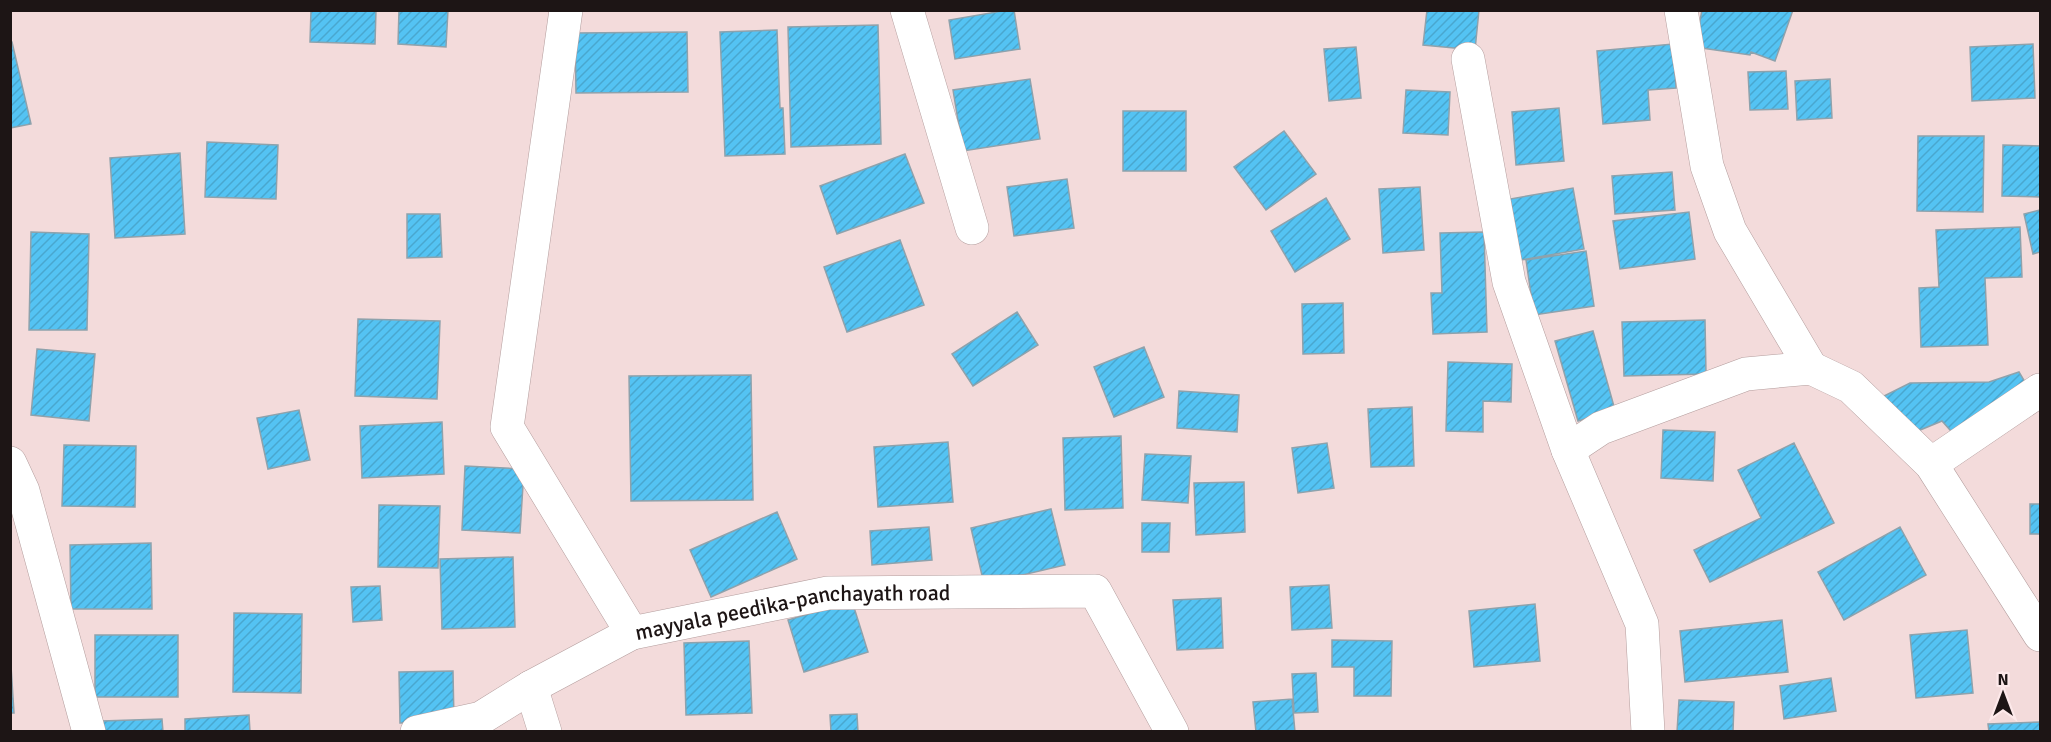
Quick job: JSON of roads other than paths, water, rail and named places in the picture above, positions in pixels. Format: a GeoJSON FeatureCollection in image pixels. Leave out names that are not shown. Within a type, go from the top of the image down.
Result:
{"type":"FeatureCollection","features":[{"type":"Feature","properties":{"kind":"street","name":"mayyala peedika-panchayath road"},"geometry":{"type":"LineString","coordinates":[[566,10],[507,427],[632,633],[828,593],[1095,591],[1172,732]]}},
{"type":"Feature","properties":{"kind":"street"},"geometry":{"type":"LineString","coordinates":[[907,10],[972,228]]}},
{"type":"Feature","properties":{"kind":"street"},"geometry":{"type":"LineString","coordinates":[[1681,10],[1707,166],[1730,231],[1768,299],[1811,368]]}},
{"type":"Feature","properties":{"kind":"street"},"geometry":{"type":"LineString","coordinates":[[1468,59],[1509,282],[1568,450],[1642,624],[1648,732]]}},
{"type":"Feature","properties":{"kind":"street"},"geometry":{"type":"LineString","coordinates":[[1568,450],[1601,428],[1746,374],[1811,368],[1851,387],[1931,464],[2040,635]]}},
{"type":"Feature","properties":{"kind":"street"},"geometry":{"type":"LineString","coordinates":[[1931,464],[2040,390]]}},
{"type":"Feature","properties":{"kind":"street"},"geometry":{"type":"LineString","coordinates":[[10,463],[23,491],[89,732]]}},
{"type":"Feature","properties":{"kind":"street"},"geometry":{"type":"LineString","coordinates":[[417,732],[481,718],[531,687],[632,633]]}},
{"type":"Feature","properties":{"kind":"street"},"geometry":{"type":"LineString","coordinates":[[531,687],[544,732]]}}]}
